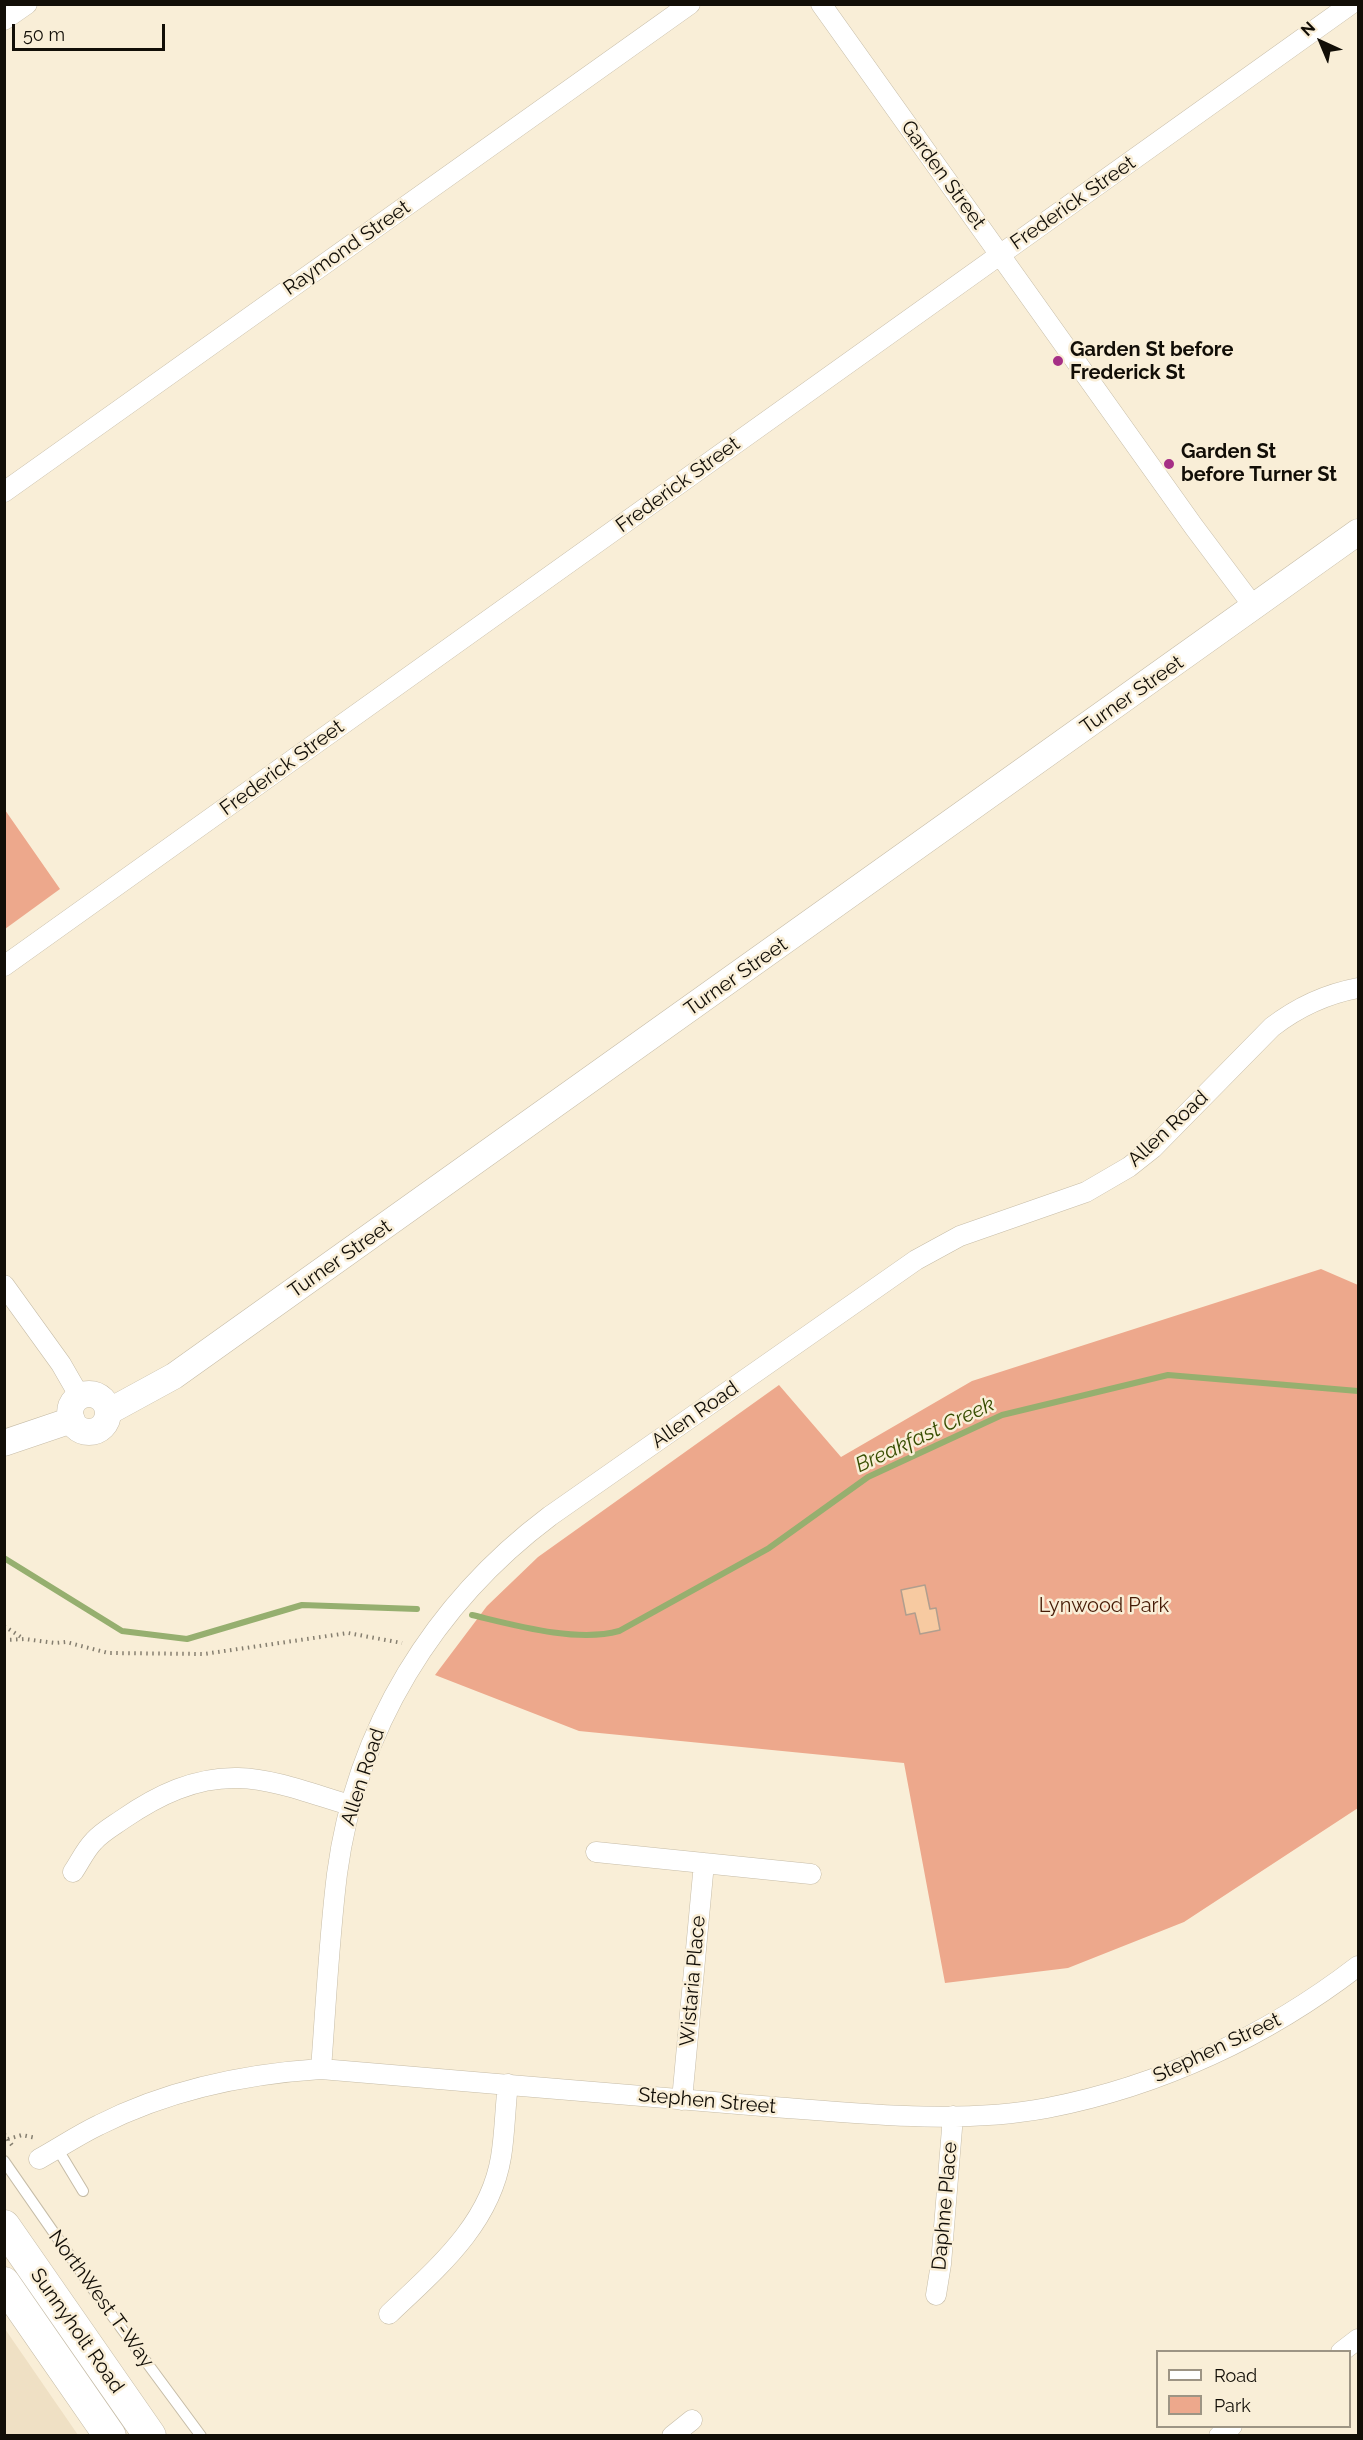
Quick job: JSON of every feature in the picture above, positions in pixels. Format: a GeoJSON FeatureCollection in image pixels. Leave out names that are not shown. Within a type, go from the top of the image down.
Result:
{"type":"FeatureCollection","features":[{"type":"Feature","properties":{"kind":"main road","name":"Sunnyholt Road"},"geometry":{"type":"LineString","coordinates":[[4,2226],[150,2436]]}},
{"type":"Feature","properties":{"kind":"main road","name":"Sunnyholt Road"},"geometry":{"type":"LineString","coordinates":[[4,2283],[110,2436]]}},
{"type":"Feature","properties":{"kind":"street"},"geometry":{"type":"LineString","coordinates":[[4,20],[27,4]]}},
{"type":"Feature","properties":{"kind":"street","name":"Raymond Street"},"geometry":{"type":"LineString","coordinates":[[4,492],[690,4]]}},
{"type":"Feature","properties":{"kind":"street","name":"Garden Street"},"geometry":{"type":"LineString","coordinates":[[821,4],[1194,527],[1254,607]]}},
{"type":"Feature","properties":{"kind":"street","name":"Frederick Street"},"geometry":{"type":"LineString","coordinates":[[4,966],[1351,4]]}},
{"type":"Feature","properties":{"kind":"street","name":"Turner Street"},"geometry":{"type":"LineString","coordinates":[[76,1409],[86,1395],[98,1397],[103,1401],[108,1412],[174,1377],[1359,532]]}},
{"type":"Feature","properties":{"kind":"street","name":"Allen Road"},"geometry":{"type":"LineString","coordinates":[[321,2069],[337,1873],[350,1805],[373,1739],[401,1681],[443,1619],[482,1574],[530,1531],[930,1251],[979,1228],[1086,1192],[1129,1167],[1153,1148],[1272,1027],[1287,1015],[1318,999],[1359,988]]}},
{"type":"Feature","properties":{"kind":"street"},"geometry":{"type":"LineString","coordinates":[[4,1285],[60,1364],[76,1409],[4,1443]]}},
{"type":"Feature","properties":{"kind":"street"},"geometry":{"type":"LineString","coordinates":[[73,1872],[86,1851],[105,1832],[145,1804],[183,1786],[203,1780],[239,1778],[263,1781],[350,1805]]}},
{"type":"Feature","properties":{"kind":"street"},"geometry":{"type":"LineString","coordinates":[[596,1852],[811,1874]]}},
{"type":"Feature","properties":{"kind":"street","name":"Wistaria Place"},"geometry":{"type":"LineString","coordinates":[[682,2100],[704,1863]]}},
{"type":"Feature","properties":{"kind":"street","name":"Stephen Street"},"geometry":{"type":"LineString","coordinates":[[39,2159],[117,2116],[189,2089],[262,2074],[321,2069],[828,2111],[953,2116],[1047,2108],[1148,2081],[1201,2060],[1260,2032],[1324,1992],[1359,1966]]}},
{"type":"Feature","properties":{"kind":"street"},"geometry":{"type":"LineString","coordinates":[[389,2314],[461,2243],[481,2213],[501,2158],[508,2084]]}},
{"type":"Feature","properties":{"kind":"street","name":"Daphne Place"},"geometry":{"type":"LineString","coordinates":[[936,2295],[941,2264],[953,2116]]}},
{"type":"Feature","properties":{"kind":"street"},"geometry":{"type":"LineString","coordinates":[[1344,2350],[1359,2339]]}},
{"type":"Feature","properties":{"kind":"street"},"geometry":{"type":"LineString","coordinates":[[672,2436],[692,2420]]}},
{"type":"Feature","properties":{"kind":"lane"},"geometry":{"type":"LineString","coordinates":[[57,2148],[83,2191]]}},
{"type":"Feature","properties":{"kind":"lane","name":"NorthWest T-Way"},"geometry":{"type":"LineString","coordinates":[[4,2161],[102,2302],[201,2436]]}},
{"type":"Feature","properties":{"kind":"path"},"geometry":{"type":"LineString","coordinates":[[4,1626],[25,1639]]}},
{"type":"Feature","properties":{"kind":"path"},"geometry":{"type":"LineString","coordinates":[[4,1640],[66,1642],[108,1653],[204,1654],[348,1632],[402,1643]]}},
{"type":"Feature","properties":{"kind":"shaded area"},"geometry":{"type":"Polygon","coordinates":[[[5,2329],[78,2435],[5,2435],[5,2329]]]}},
{"type":"Feature","properties":{"kind":"green space"},"geometry":{"type":"Polygon","coordinates":[[[5,810],[60,889],[4,929],[5,810]]]}},
{"type":"Feature","properties":{"kind":"green space","name":"Lynwood Park"},"geometry":{"type":"Polygon","coordinates":[[[1321,1269],[1358,1285],[1358,1808],[1184,1922],[1068,1968],[945,1983],[904,1763],[579,1731],[435,1675],[487,1606],[538,1557],[779,1385],[841,1457],[972,1381],[1321,1269]]]}},
{"type":"Feature","properties":{"kind":"building"},"geometry":{"type":"Polygon","coordinates":[[[925,1585],[930,1609],[936,1608],[940,1630],[920,1634],[915,1613],[906,1615],[901,1590],[925,1585]]]}},
{"type":"Feature","properties":{"kind":"waterway","name":"Breakfast Creek"},"geometry":{"type":"LineString","coordinates":[[472,1615],[526,1628],[565,1634],[584,1635],[619,1631],[769,1548],[868,1477],[1002,1415],[1168,1375],[1358,1391]]}},
{"type":"Feature","properties":{"kind":"waterway","name":"Breakfast Creek"},"geometry":{"type":"LineString","coordinates":[[4,1558],[122,1631],[187,1639],[302,1605],[417,1609]]}},
{"type":"Feature","properties":{"kind":"place","name":"Garden St before Frederick St"},"geometry":{"type":"Point","coordinates":[1058,361]}},
{"type":"Feature","properties":{"kind":"place","name":"Garden St before Turner St"},"geometry":{"type":"Point","coordinates":[1169,464]}}]}
